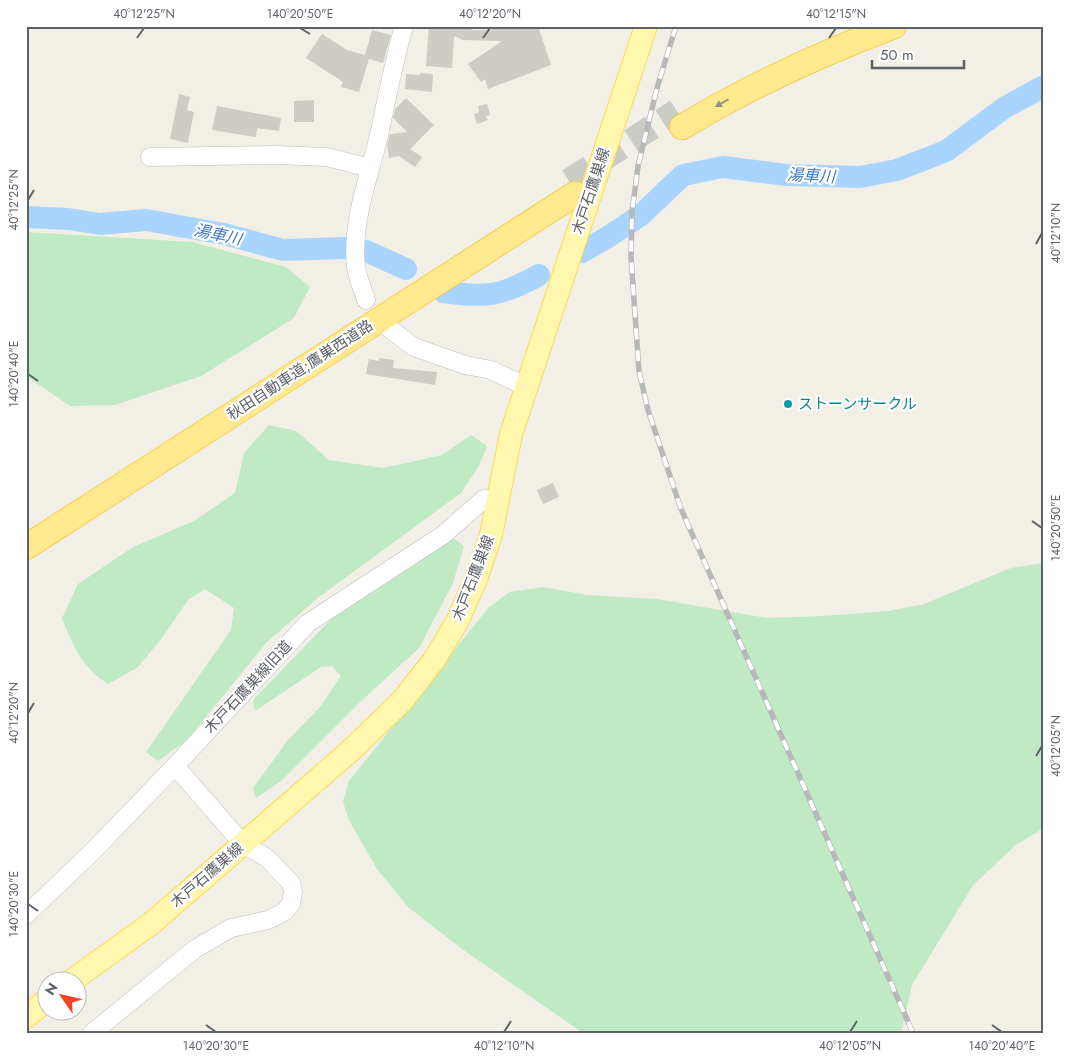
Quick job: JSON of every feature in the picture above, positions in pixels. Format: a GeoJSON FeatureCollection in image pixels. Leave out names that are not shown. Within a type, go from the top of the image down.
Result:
{"type":"FeatureCollection","features":[{"type":"Feature","properties":{"kind":"highway"},"geometry":{"type":"LineString","coordinates":[[849,26],[759,66],[679,119],[812,58],[894,26]]}},
{"type":"Feature","properties":{"kind":"highway","name":"秋田自動車道;鷹巣西道路"},"geometry":{"type":"LineString","coordinates":[[26,532],[572,188],[26,547]]}},
{"type":"Feature","properties":{"kind":"main road","name":"木戸石鷹巣線"},"geometry":{"type":"LineString","coordinates":[[84,972],[152,923],[349,752],[395,708],[434,660],[457,622],[476,579],[491,535],[511,434],[646,26]]}},
{"type":"Feature","properties":{"kind":"main road"},"geometry":{"type":"LineString","coordinates":[[26,1017],[38,1008]]}},
{"type":"Feature","properties":{"kind":"street"},"geometry":{"type":"LineString","coordinates":[[366,300],[356,268],[355,235],[360,203],[379,132],[390,76],[404,26]]}},
{"type":"Feature","properties":{"kind":"street"},"geometry":{"type":"LineString","coordinates":[[150,157],[278,155],[327,157],[370,168]]}},
{"type":"Feature","properties":{"kind":"street"},"geometry":{"type":"LineString","coordinates":[[386,326],[414,347],[465,365],[491,370],[526,387]]}},
{"type":"Feature","properties":{"kind":"street","name":"木戸石鷹巣線旧道"},"geometry":{"type":"LineString","coordinates":[[26,915],[92,852],[308,623],[443,535],[484,499],[498,500]]}},
{"type":"Feature","properties":{"kind":"street"},"geometry":{"type":"LineString","coordinates":[[92,1033],[195,949],[231,928],[268,920],[284,912],[291,904],[293,892],[290,883],[267,858],[243,844],[175,766]]}},
{"type":"Feature","properties":{"kind":"green space"},"geometry":{"type":"Polygon","coordinates":[[[26,232],[192,242],[286,267],[310,287],[294,318],[201,376],[115,405],[70,406],[26,376],[26,232]]]}},
{"type":"Feature","properties":{"kind":"green space"},"geometry":{"type":"Polygon","coordinates":[[[269,425],[296,431],[329,460],[383,468],[442,455],[471,435],[487,446],[480,464],[461,493],[319,597],[267,642],[187,740],[158,761],[146,752],[231,630],[234,608],[205,589],[188,600],[162,638],[137,668],[108,684],[91,670],[79,656],[62,618],[78,584],[133,547],[194,521],[235,493],[244,453],[269,425]]]}},
{"type":"Feature","properties":{"kind":"green space"},"geometry":{"type":"Polygon","coordinates":[[[453,538],[464,546],[453,583],[419,648],[359,703],[281,781],[256,798],[253,788],[288,740],[320,707],[341,676],[332,666],[321,667],[255,711],[253,700],[337,613],[453,538]]]}},
{"type":"Feature","properties":{"kind":"green space"},"geometry":{"type":"Polygon","coordinates":[[[1044,563],[1044,828],[1017,844],[973,885],[912,985],[901,1033],[583,1033],[462,949],[408,907],[377,869],[349,820],[343,802],[349,781],[489,607],[510,592],[543,587],[587,595],[657,599],[767,618],[823,616],[889,611],[924,604],[1011,568],[1044,563]]]}},
{"type":"Feature","properties":{"kind":"building"},"geometry":{"type":"Polygon","coordinates":[[[429,26],[467,26],[473,30],[492,30],[492,26],[538,26],[551,65],[488,89],[485,79],[481,82],[468,64],[502,41],[463,40],[454,36],[452,68],[426,66],[429,26]]]}},
{"type":"Feature","properties":{"kind":"building"},"geometry":{"type":"Polygon","coordinates":[[[372,30],[391,35],[383,63],[369,59],[359,92],[341,87],[343,82],[306,58],[322,34],[347,50],[365,55],[372,30]]]}},
{"type":"Feature","properties":{"kind":"building"},"geometry":{"type":"Polygon","coordinates":[[[420,73],[433,74],[432,92],[405,89],[406,74],[420,75],[420,73]]]}},
{"type":"Feature","properties":{"kind":"building"},"geometry":{"type":"Polygon","coordinates":[[[179,94],[190,97],[187,110],[194,112],[188,143],[170,139],[179,94]]]}},
{"type":"Feature","properties":{"kind":"building"},"geometry":{"type":"Polygon","coordinates":[[[406,98],[434,125],[410,149],[422,157],[415,167],[399,156],[389,158],[387,145],[390,134],[407,132],[393,118],[395,109],[406,98]]]}},
{"type":"Feature","properties":{"kind":"building"},"geometry":{"type":"Polygon","coordinates":[[[314,100],[314,122],[294,122],[294,101],[314,100]]]}},
{"type":"Feature","properties":{"kind":"building"},"geometry":{"type":"Polygon","coordinates":[[[487,104],[490,115],[486,116],[488,120],[477,124],[474,114],[479,112],[478,106],[487,104]]]}},
{"type":"Feature","properties":{"kind":"building"},"geometry":{"type":"Polygon","coordinates":[[[217,106],[281,118],[279,131],[257,128],[256,137],[212,130],[217,106]]]}},
{"type":"Feature","properties":{"kind":"building"},"geometry":{"type":"Polygon","coordinates":[[[379,358],[394,360],[393,368],[437,372],[435,385],[366,374],[369,359],[379,361],[379,358]]]}},
{"type":"Feature","properties":{"kind":"building"},"geometry":{"type":"Polygon","coordinates":[[[553,483],[559,497],[543,504],[537,490],[553,483]]]}},
{"type":"Feature","properties":{"kind":"waterway","name":"湯車川"},"geometry":{"type":"LineString","coordinates":[[582,252],[641,215],[683,175],[723,167],[787,175],[860,177],[897,170],[946,151],[1004,108],[1044,86]]}},
{"type":"Feature","properties":{"kind":"waterway","name":"湯車川"},"geometry":{"type":"LineString","coordinates":[[26,217],[68,219],[100,224],[146,220],[224,234],[283,250],[347,248],[366,251],[406,269]]}},
{"type":"Feature","properties":{"kind":"waterway","name":"湯車川"},"geometry":{"type":"LineString","coordinates":[[444,292],[472,295],[493,294],[514,287],[539,275]]}},
{"type":"Feature","properties":{"kind":"tunnel"},"geometry":{"type":"LineString","coordinates":[[569,181],[677,111]]}},
{"type":"Feature","properties":{"kind":"railway"},"geometry":{"type":"LineString","coordinates":[[676,26],[657,88],[638,166],[632,212],[631,257],[639,371],[648,410],[681,509],[913,1033]]}},
{"type":"Feature","properties":{"kind":"place","name":"ストーンサークル"},"geometry":{"type":"Point","coordinates":[788,404]}}]}
